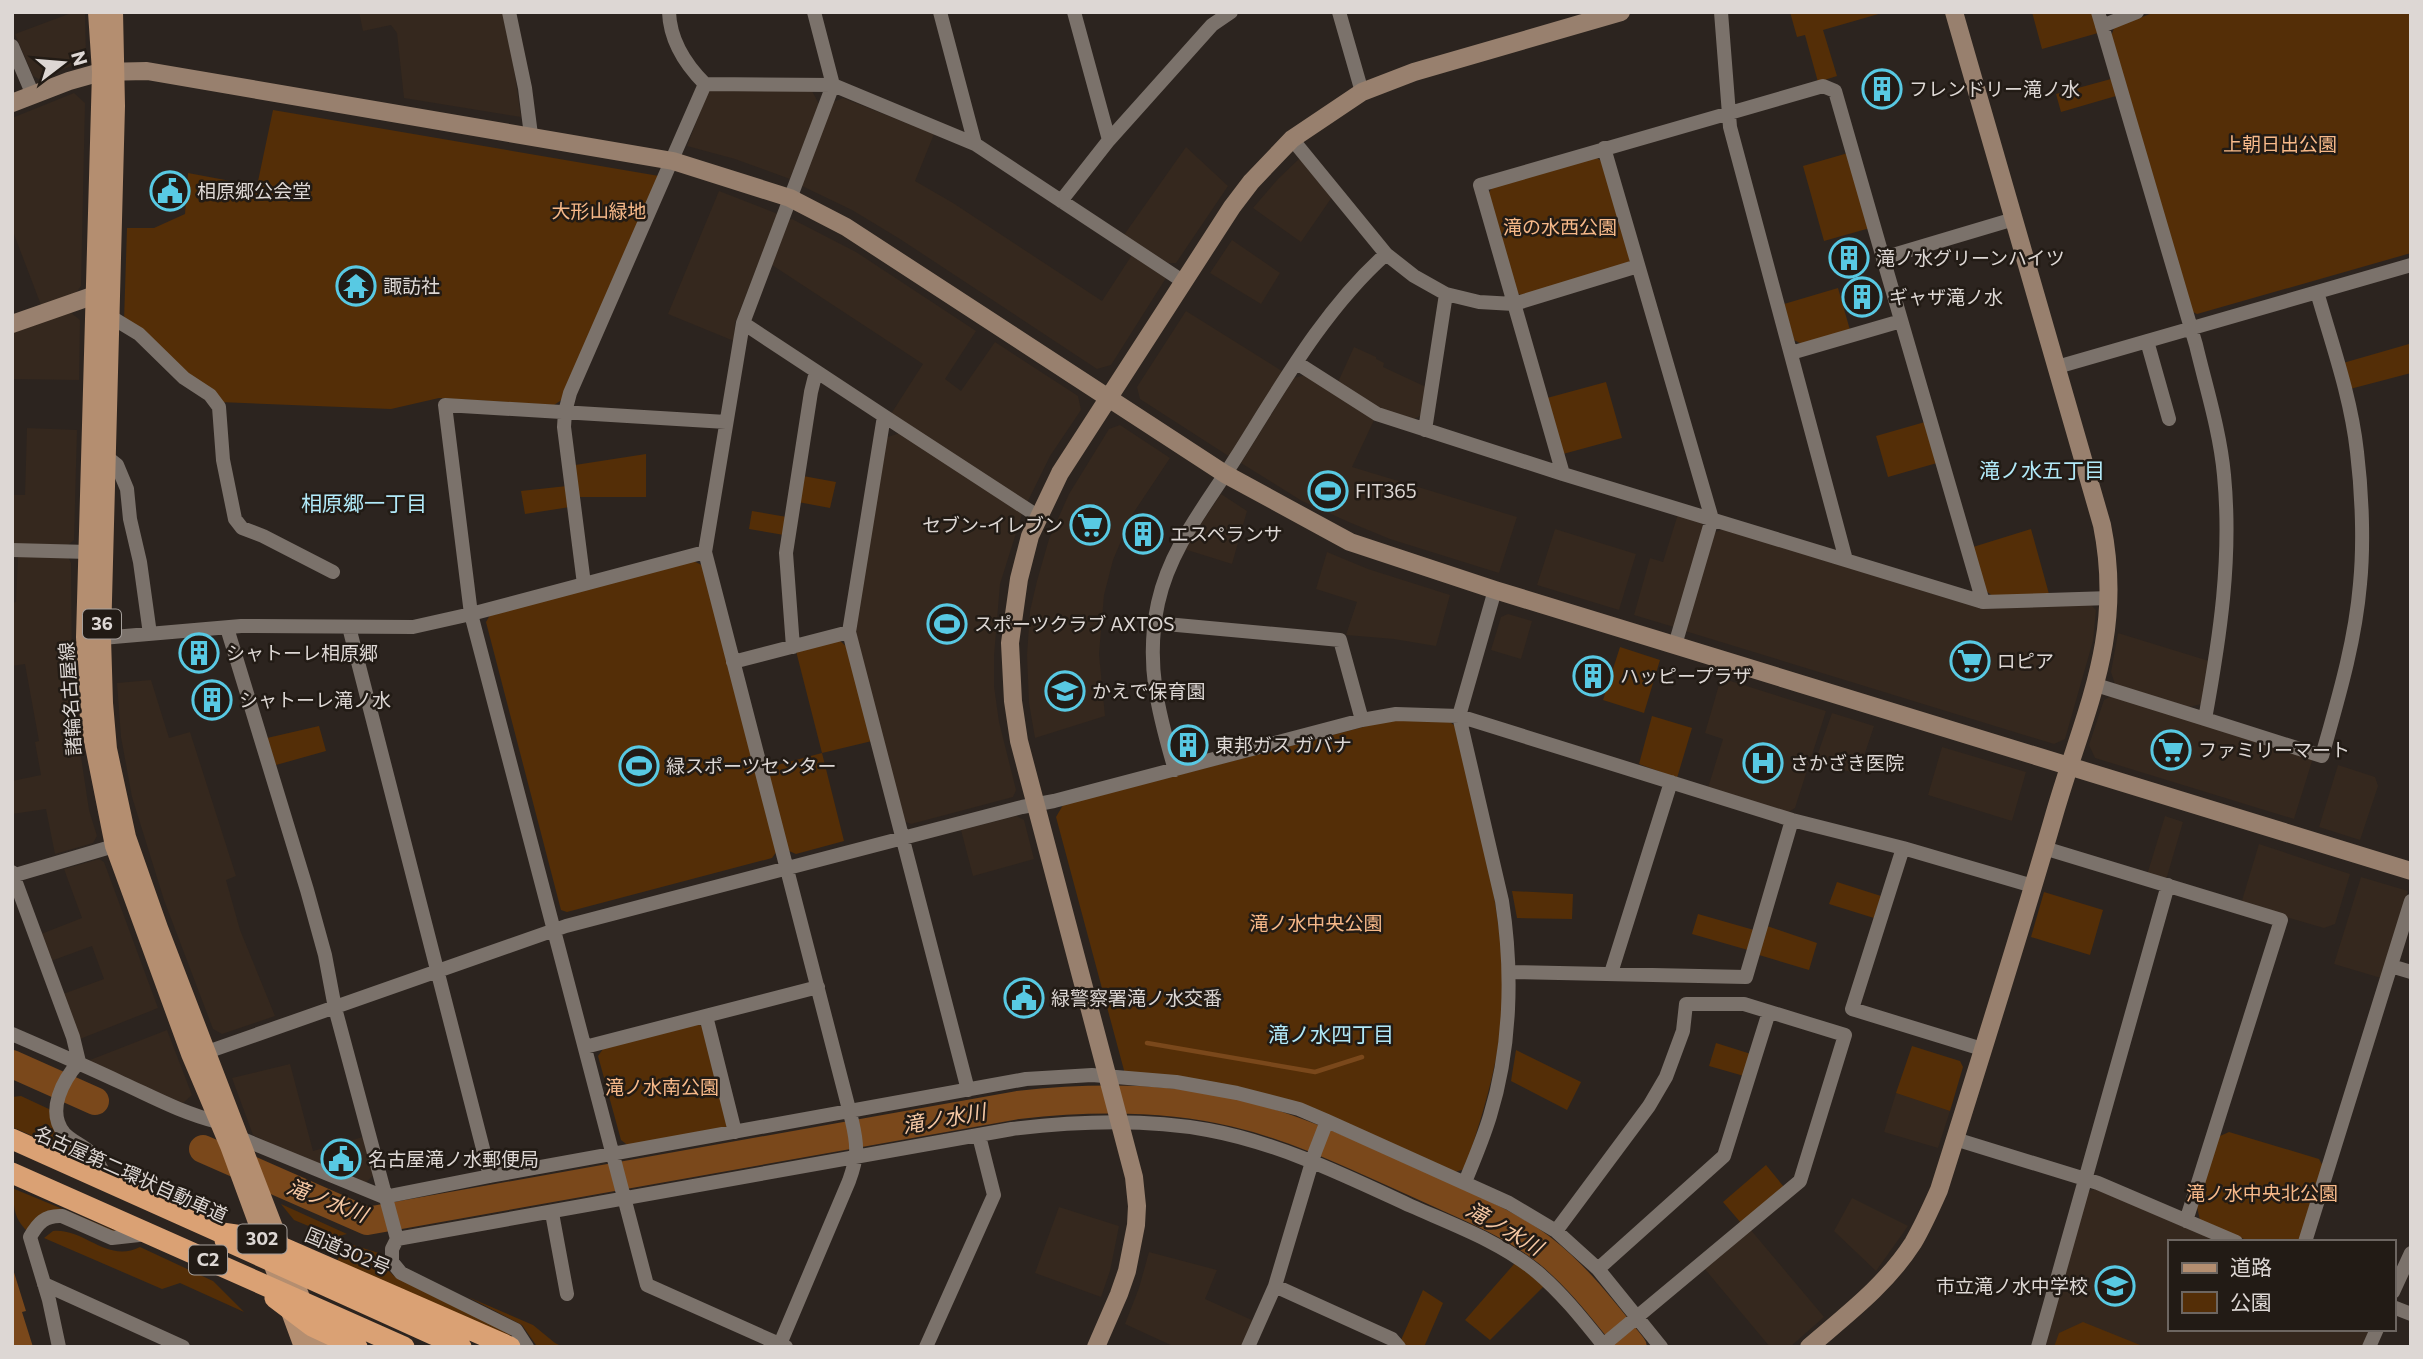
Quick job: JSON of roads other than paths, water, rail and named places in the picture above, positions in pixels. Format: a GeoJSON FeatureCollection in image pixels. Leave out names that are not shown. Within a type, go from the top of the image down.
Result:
{"type":"FeatureCollection","features":[{"type":"Feature","properties":{"kind":"highway","name":"国道302号"},"geometry":{"type":"LineString","coordinates":[[12,1139],[222,1233],[272,1243],[510,1347]]}},
{"type":"Feature","properties":{"kind":"highway","name":"名古屋第二環状自動車道"},"geometry":{"type":"LineString","coordinates":[[12,1146],[461,1347]]}},
{"type":"Feature","properties":{"kind":"highway","name":"302"},"geometry":{"type":"LineString","coordinates":[[15,1178],[264,1290],[312,1326],[357,1347]]}},
{"type":"Feature","properties":{"kind":"highway","name":"C2"},"geometry":{"type":"LineString","coordinates":[[15,1178],[404,1347]]}},
{"type":"Feature","properties":{"kind":"main road","name":"諸輪名古屋線"},"geometry":{"type":"LineString","coordinates":[[97,12],[108,71],[111,317],[102,638],[105,715],[116,795],[142,884],[207,1052],[235,1142],[239,1175],[320,1347]]}},
{"type":"Feature","properties":{"kind":"main road","name":"諸輪名古屋線"},"geometry":{"type":"LineString","coordinates":[[114,12],[95,295],[85,637],[89,721],[114,846],[190,1054],[218,1122],[247,1155],[258,1184],[290,1310],[303,1347]]}},
{"type":"Feature","properties":{"kind":"street"},"geometry":{"type":"LineString","coordinates":[[509,12],[525,88],[531,135]]}},
{"type":"Feature","properties":{"kind":"street"},"geometry":{"type":"LineString","coordinates":[[669,12],[670,27],[686,65],[705,84],[833,85],[975,144],[1184,282]]}},
{"type":"Feature","properties":{"kind":"street"},"geometry":{"type":"LineString","coordinates":[[726,422],[445,405],[471,614],[647,1285],[783,1345],[857,1150],[818,987],[705,552],[743,323],[833,85],[814,12]]}},
{"type":"Feature","properties":{"kind":"street"},"geometry":{"type":"LineString","coordinates":[[940,12],[975,144]]}},
{"type":"Feature","properties":{"kind":"street"},"geometry":{"type":"LineString","coordinates":[[1074,12],[1109,140]]}},
{"type":"Feature","properties":{"kind":"street"},"geometry":{"type":"LineString","coordinates":[[1061,201],[1210,19],[1231,12]]}},
{"type":"Feature","properties":{"kind":"street"},"geometry":{"type":"LineString","coordinates":[[1339,12],[1362,92]]}},
{"type":"Feature","properties":{"kind":"street"},"geometry":{"type":"LineString","coordinates":[[1096,1347],[1127,1271],[1137,1206],[1134,1178],[1114,1099],[1019,741],[1013,701],[1010,643],[1019,579],[1030,536],[1060,473],[1184,282],[1251,182],[1292,139],[1362,92],[1414,72],[1621,12]]}},
{"type":"Feature","properties":{"kind":"street"},"geometry":{"type":"LineString","coordinates":[[1721,12],[1728,113],[1846,560]]}},
{"type":"Feature","properties":{"kind":"street"},"geometry":{"type":"LineString","coordinates":[[1818,1344],[1872,1293],[1912,1244],[1939,1189],[2096,685],[2106,642],[2110,598],[2107,549],[2102,524],[1954,12]]}},
{"type":"Feature","properties":{"kind":"street"},"geometry":{"type":"LineString","coordinates":[[2137,12],[2100,19],[2190,328],[2209,398],[2224,472],[2227,519],[2221,627],[2205,719]]}},
{"type":"Feature","properties":{"kind":"street"},"geometry":{"type":"LineString","coordinates":[[12,46],[33,95]]}},
{"type":"Feature","properties":{"kind":"street"},"geometry":{"type":"LineString","coordinates":[[12,103],[108,71],[148,71],[673,161],[790,198],[875,244],[1225,474],[1350,542],[1495,590],[2411,871]]}},
{"type":"Feature","properties":{"kind":"street"},"geometry":{"type":"LineString","coordinates":[[584,584],[564,427],[565,412],[570,393],[705,84]]}},
{"type":"Feature","properties":{"kind":"street"},"geometry":{"type":"LineString","coordinates":[[1563,474],[1480,185],[1822,86],[1835,91],[1983,602]]}},
{"type":"Feature","properties":{"kind":"street"},"geometry":{"type":"LineString","coordinates":[[1292,139],[1386,254],[1414,276],[1446,294],[1479,302],[1514,304],[1638,266]]}},
{"type":"Feature","properties":{"kind":"street"},"geometry":{"type":"LineString","coordinates":[[1604,148],[1712,519],[1675,645]]}},
{"type":"Feature","properties":{"kind":"street"},"geometry":{"type":"LineString","coordinates":[[1883,258],[2014,219]]}},
{"type":"Feature","properties":{"kind":"street"},"geometry":{"type":"LineString","coordinates":[[1175,770],[1152,673],[1155,623],[1166,575],[1191,524],[1297,363],[1362,277],[1386,254]]}},
{"type":"Feature","properties":{"kind":"street"},"geometry":{"type":"LineString","coordinates":[[2057,367],[2411,265]]}},
{"type":"Feature","properties":{"kind":"street"},"geometry":{"type":"LineString","coordinates":[[2096,685],[2322,755],[2346,667],[2360,585],[2361,530],[2358,461],[2349,408],[2317,292]]}},
{"type":"Feature","properties":{"kind":"street"},"geometry":{"type":"LineString","coordinates":[[1425,430],[1446,294]]}},
{"type":"Feature","properties":{"kind":"street"},"geometry":{"type":"LineString","coordinates":[[12,324],[95,295]]}},
{"type":"Feature","properties":{"kind":"street"},"geometry":{"type":"LineString","coordinates":[[111,317],[139,334],[184,378],[213,391],[219,407],[223,460],[235,519],[242,528],[333,572]]}},
{"type":"Feature","properties":{"kind":"street"},"geometry":{"type":"LineString","coordinates":[[1791,353],[1901,321]]}},
{"type":"Feature","properties":{"kind":"street"},"geometry":{"type":"LineString","coordinates":[[743,323],[1039,517]]}},
{"type":"Feature","properties":{"kind":"street"},"geometry":{"type":"LineString","coordinates":[[2147,341],[2169,419]]}},
{"type":"Feature","properties":{"kind":"street"},"geometry":{"type":"LineString","coordinates":[[1297,363],[1377,414],[1563,474],[1983,602],[2110,598]]}},
{"type":"Feature","properties":{"kind":"street"},"geometry":{"type":"LineString","coordinates":[[793,647],[786,553],[816,372]]}},
{"type":"Feature","properties":{"kind":"street"},"geometry":{"type":"LineString","coordinates":[[884,416],[849,632],[968,1090]]}},
{"type":"Feature","properties":{"kind":"street"},"geometry":{"type":"LineString","coordinates":[[107,457],[117,465],[127,489],[150,634]]}},
{"type":"Feature","properties":{"kind":"street"},"geometry":{"type":"LineString","coordinates":[[12,550],[89,552]]}},
{"type":"Feature","properties":{"kind":"street"},"geometry":{"type":"LineString","coordinates":[[102,638],[289,625],[413,627],[705,552]]}},
{"type":"Feature","properties":{"kind":"street"},"geometry":{"type":"LineString","coordinates":[[1465,1182],[1490,1115],[1501,1067],[1509,972],[1502,901],[1460,716],[1495,590]]}},
{"type":"Feature","properties":{"kind":"street"},"geometry":{"type":"LineString","coordinates":[[1155,623],[1340,640],[1362,720]]}},
{"type":"Feature","properties":{"kind":"street"},"geometry":{"type":"LineString","coordinates":[[349,626],[490,1176]]}},
{"type":"Feature","properties":{"kind":"street"},"geometry":{"type":"LineString","coordinates":[[227,628],[325,955],[335,1008],[394,1232],[391,1257],[394,1267],[401,1273],[516,1329],[527,1347]]}},
{"type":"Feature","properties":{"kind":"street"},"geometry":{"type":"LineString","coordinates":[[733,662],[849,632]]}},
{"type":"Feature","properties":{"kind":"street"},"geometry":{"type":"LineString","coordinates":[[207,1052],[555,930],[902,838],[1362,720],[1396,714],[1460,716],[1793,820],[1903,848],[2033,886]]}},
{"type":"Feature","properties":{"kind":"street"},"geometry":{"type":"LineString","coordinates":[[1611,973],[1671,782]]}},
{"type":"Feature","properties":{"kind":"street"},"geometry":{"type":"LineString","coordinates":[[1509,972],[1611,973],[1632,977],[1746,977],[1793,820]]}},
{"type":"Feature","properties":{"kind":"street"},"geometry":{"type":"LineString","coordinates":[[79,1062],[73,1037],[13,874],[114,846]]}},
{"type":"Feature","properties":{"kind":"street"},"geometry":{"type":"LineString","coordinates":[[1903,848],[1852,1009],[1982,1049]]}},
{"type":"Feature","properties":{"kind":"street"},"geometry":{"type":"LineString","coordinates":[[2044,848],[2281,920],[2186,1221]]}},
{"type":"Feature","properties":{"kind":"street"},"geometry":{"type":"LineString","coordinates":[[2038,1347],[2168,886]]}},
{"type":"Feature","properties":{"kind":"street"},"geometry":{"type":"LineString","coordinates":[[2306,1240],[2411,901]]}},
{"type":"Feature","properties":{"kind":"street"},"geometry":{"type":"LineString","coordinates":[[2390,966],[2411,972]]}},
{"type":"Feature","properties":{"kind":"street"},"geometry":{"type":"LineString","coordinates":[[586,1047],[818,987]]}},
{"type":"Feature","properties":{"kind":"street"},"geometry":{"type":"LineString","coordinates":[[1556,1231],[1649,1106],[1667,1077],[1683,1031],[1686,1004],[1744,1004],[1845,1034],[1800,1181],[1615,1336]]}},
{"type":"Feature","properties":{"kind":"street"},"geometry":{"type":"LineString","coordinates":[[1598,1269],[1724,1156],[1769,1012]]}},
{"type":"Feature","properties":{"kind":"street"},"geometry":{"type":"LineString","coordinates":[[706,1016],[735,1132]]}},
{"type":"Feature","properties":{"kind":"street"},"geometry":{"type":"LineString","coordinates":[[12,1034],[79,1062],[148,1097],[196,1117],[218,1122]]}},
{"type":"Feature","properties":{"kind":"street"},"geometry":{"type":"LineString","coordinates":[[79,1062],[69,1074],[55,1113],[62,1131],[91,1153],[108,1181]]}},
{"type":"Feature","properties":{"kind":"street"},"geometry":{"type":"LineString","coordinates":[[235,1142],[386,1203],[490,1176],[614,1161],[735,1132],[851,1118],[1026,1079],[1114,1099],[1150,1123],[1320,1141],[1465,1182],[1509,1203],[1556,1231],[1598,1269],[1615,1336]]}},
{"type":"Feature","properties":{"kind":"street"},"geometry":{"type":"LineString","coordinates":[[394,1232],[552,1213],[622,1191],[857,1150],[979,1136],[1038,1126],[1114,1099],[1176,1082],[1237,1093],[1299,1109],[1320,1141],[1499,1246],[1537,1272],[1615,1336],[1661,1347]]}},
{"type":"Feature","properties":{"kind":"street"},"geometry":{"type":"LineString","coordinates":[[926,1347],[994,1195],[979,1136]]}},
{"type":"Feature","properties":{"kind":"street"},"geometry":{"type":"LineString","coordinates":[[1955,1139],[2086,1179],[2231,1240]]}},
{"type":"Feature","properties":{"kind":"street"},"geometry":{"type":"LineString","coordinates":[[1248,1347],[1275,1286],[1320,1141]]}},
{"type":"Feature","properties":{"kind":"street"},"geometry":{"type":"LineString","coordinates":[[552,1213],[567,1294]]}},
{"type":"Feature","properties":{"kind":"street"},"geometry":{"type":"LineString","coordinates":[[59,1347],[30,1237],[42,1220],[62,1216],[113,1238],[139,1235]]}},
{"type":"Feature","properties":{"kind":"street"},"geometry":{"type":"LineString","coordinates":[[2395,1288],[2411,1253]]}},
{"type":"Feature","properties":{"kind":"street"},"geometry":{"type":"LineString","coordinates":[[44,1284],[167,1343],[183,1347]]}},
{"type":"Feature","properties":{"kind":"street"},"geometry":{"type":"LineString","coordinates":[[1275,1286],[1393,1344]]}},
{"type":"Feature","properties":{"kind":"street"},"geometry":{"type":"LineString","coordinates":[[2369,1347],[2376,1331]]}},
{"type":"Feature","properties":{"kind":"waterway"},"geometry":{"type":"LineString","coordinates":[[1147,1043],[1315,1072],[1362,1057]]}},
{"type":"Feature","properties":{"kind":"waterway","name":"滝ノ水川"},"geometry":{"type":"LineString","coordinates":[[12,1064],[95,1101]]}},
{"type":"Feature","properties":{"kind":"waterway","name":"滝ノ水川"},"geometry":{"type":"LineString","coordinates":[[203,1149],[367,1221],[1018,1105],[1072,1100],[1181,1103],[1259,1119],[1307,1136],[1503,1224],[1534,1242],[1560,1263],[1633,1347]]}},
{"type":"Feature","properties":{"kind":"place","name":"フレンドリー滝ノ水"},"geometry":{"type":"Point","coordinates":[1882,89]}},
{"type":"Feature","properties":{"kind":"place","name":"相原郷公会堂"},"geometry":{"type":"Point","coordinates":[170,191]}},
{"type":"Feature","properties":{"kind":"place","name":"滝ノ水グリーンハイツ"},"geometry":{"type":"Point","coordinates":[1849,258]}},
{"type":"Feature","properties":{"kind":"place","name":"諏訪社"},"geometry":{"type":"Point","coordinates":[356,286]}},
{"type":"Feature","properties":{"kind":"place","name":"ギャザ滝ノ水"},"geometry":{"type":"Point","coordinates":[1862,297]}},
{"type":"Feature","properties":{"kind":"place","name":"FIT365"},"geometry":{"type":"Point","coordinates":[1328,491]}},
{"type":"Feature","properties":{"kind":"place","name":"セブン-イレブン"},"geometry":{"type":"Point","coordinates":[1090,525]}},
{"type":"Feature","properties":{"kind":"place","name":"エスペランサ"},"geometry":{"type":"Point","coordinates":[1143,534]}},
{"type":"Feature","properties":{"kind":"place","name":"スポーツクラブ AXTOS"},"geometry":{"type":"Point","coordinates":[947,624]}},
{"type":"Feature","properties":{"kind":"place","name":"シャトーレ相原郷"},"geometry":{"type":"Point","coordinates":[199,653]}},
{"type":"Feature","properties":{"kind":"place","name":"ロピア"},"geometry":{"type":"Point","coordinates":[1970,661]}},
{"type":"Feature","properties":{"kind":"place","name":"ハッピープラザ"},"geometry":{"type":"Point","coordinates":[1593,676]}},
{"type":"Feature","properties":{"kind":"place","name":"かえで保育園"},"geometry":{"type":"Point","coordinates":[1065,691]}},
{"type":"Feature","properties":{"kind":"place","name":"シャトーレ滝ノ水"},"geometry":{"type":"Point","coordinates":[212,700]}},
{"type":"Feature","properties":{"kind":"place","name":"東邦ガス ガバナ"},"geometry":{"type":"Point","coordinates":[1188,745]}},
{"type":"Feature","properties":{"kind":"place","name":"ファミリーマート"},"geometry":{"type":"Point","coordinates":[2171,750]}},
{"type":"Feature","properties":{"kind":"place","name":"さかざき医院"},"geometry":{"type":"Point","coordinates":[1763,763]}},
{"type":"Feature","properties":{"kind":"place","name":"緑スポーツセンター"},"geometry":{"type":"Point","coordinates":[639,766]}},
{"type":"Feature","properties":{"kind":"place","name":"緑警察署滝ノ水交番"},"geometry":{"type":"Point","coordinates":[1024,998]}},
{"type":"Feature","properties":{"kind":"place","name":"名古屋滝ノ水郵便局"},"geometry":{"type":"Point","coordinates":[341,1159]}},
{"type":"Feature","properties":{"kind":"place","name":"市立滝ノ水中学校"},"geometry":{"type":"Point","coordinates":[2115,1286]}},
{"type":"Feature","properties":{"kind":"district","name":"滝ノ水五丁目"},"geometry":{"type":"Point","coordinates":[2042,471]}},
{"type":"Feature","properties":{"kind":"district","name":"相原郷一丁目"},"geometry":{"type":"Point","coordinates":[364,504]}},
{"type":"Feature","properties":{"kind":"district","name":"滝ノ水四丁目"},"geometry":{"type":"Point","coordinates":[1331,1035]}},
{"type":"Feature","properties":{"kind":"park label","name":"上朝日出公園"},"geometry":{"type":"Point","coordinates":[2280,144]}},
{"type":"Feature","properties":{"kind":"park label","name":"大形山緑地"},"geometry":{"type":"Point","coordinates":[599,211]}},
{"type":"Feature","properties":{"kind":"park label","name":"滝の水西公園"},"geometry":{"type":"Point","coordinates":[1560,227]}},
{"type":"Feature","properties":{"kind":"park label","name":"滝ノ水中央公園"},"geometry":{"type":"Point","coordinates":[1316,923]}},
{"type":"Feature","properties":{"kind":"park label","name":"滝ノ水南公園"},"geometry":{"type":"Point","coordinates":[662,1087]}},
{"type":"Feature","properties":{"kind":"park label","name":"滝ノ水中央北公園"},"geometry":{"type":"Point","coordinates":[2262,1193]}}]}
